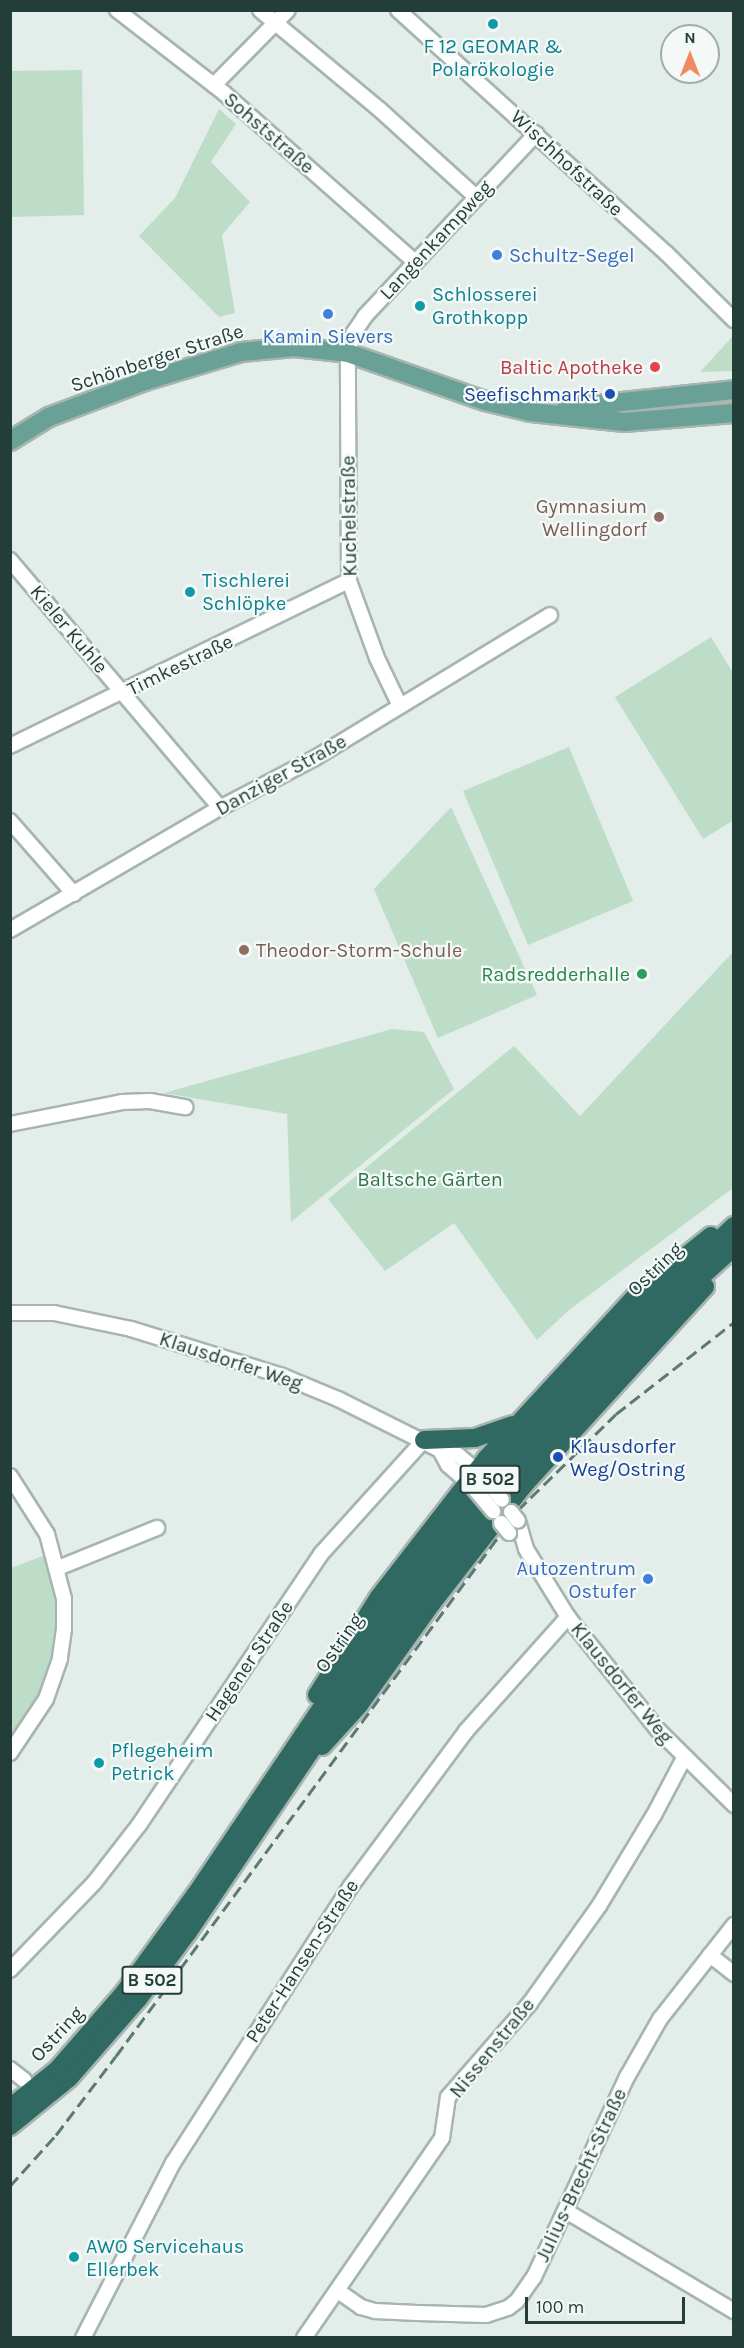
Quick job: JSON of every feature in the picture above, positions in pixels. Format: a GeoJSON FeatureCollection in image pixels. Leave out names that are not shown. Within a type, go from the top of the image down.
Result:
{"type":"FeatureCollection","features":[{"type":"Feature","properties":{"kind":"highway"},"geometry":{"type":"LineString","coordinates":[[283,1764],[305,1714],[348,1642],[519,1421],[643,1289],[691,1249],[734,1225]]}},
{"type":"Feature","properties":{"kind":"highway","name":"Ostring"},"geometry":{"type":"LineString","coordinates":[[10,2108],[58,2069],[124,1993],[407,1585],[530,1431],[618,1336],[734,1225]]}},
{"type":"Feature","properties":{"kind":"highway","name":"Ostring"},"geometry":{"type":"LineString","coordinates":[[10,2126],[43,2102],[105,2039],[188,1932],[438,1567],[509,1476],[652,1323],[734,1247]]}},
{"type":"Feature","properties":{"kind":"highway"},"geometry":{"type":"LineString","coordinates":[[303,1762],[332,1738],[505,1516],[734,1253]]}},
{"type":"Feature","properties":{"kind":"highway"},"geometry":{"type":"LineString","coordinates":[[432,1445],[475,1438],[519,1421]]}},
{"type":"Feature","properties":{"kind":"main road","name":"Schönberger Straße"},"geometry":{"type":"LineString","coordinates":[[10,441],[49,417],[93,400],[241,352],[294,347],[348,353],[485,401],[531,412],[624,422],[663,422],[734,413]]}},
{"type":"Feature","properties":{"kind":"main road","name":"Schönberger Straße"},"geometry":{"type":"LineString","coordinates":[[531,412],[734,390]]}},
{"type":"Feature","properties":{"kind":"street","name":"Sohststraße"},"geometry":{"type":"LineString","coordinates":[[117,10],[213,85],[415,262]]}},
{"type":"Feature","properties":{"kind":"street"},"geometry":{"type":"LineString","coordinates":[[260,10],[476,197]]}},
{"type":"Feature","properties":{"kind":"street"},"geometry":{"type":"LineString","coordinates":[[213,85],[288,10]]}},
{"type":"Feature","properties":{"kind":"street","name":"Wischhofstraße"},"geometry":{"type":"LineString","coordinates":[[398,10],[536,134],[734,320]]}},
{"type":"Feature","properties":{"kind":"street","name":"Langenkampweg"},"geometry":{"type":"LineString","coordinates":[[348,353],[353,334],[365,316],[536,134]]}},
{"type":"Feature","properties":{"kind":"street","name":"Kuchelstraße"},"geometry":{"type":"LineString","coordinates":[[348,353],[349,581],[377,658],[400,706]]}},
{"type":"Feature","properties":{"kind":"street","name":"Kieler Kuhle"},"geometry":{"type":"LineString","coordinates":[[10,560],[220,808]]}},
{"type":"Feature","properties":{"kind":"street","name":"Timkestraße"},"geometry":{"type":"LineString","coordinates":[[10,746],[349,581]]}},
{"type":"Feature","properties":{"kind":"street","name":"Danziger Straße"},"geometry":{"type":"LineString","coordinates":[[10,930],[220,808],[315,758],[550,615]]}},
{"type":"Feature","properties":{"kind":"street"},"geometry":{"type":"LineString","coordinates":[[10,821],[74,894]]}},
{"type":"Feature","properties":{"kind":"street"},"geometry":{"type":"LineString","coordinates":[[10,1124],[122,1102],[150,1101],[184,1107]]}},
{"type":"Feature","properties":{"kind":"street","name":"Klausdorfer Weg"},"geometry":{"type":"LineString","coordinates":[[10,1312],[54,1313],[180,1341],[303,1384],[458,1455],[505,1516],[568,1617],[684,1758],[734,1805]]}},
{"type":"Feature","properties":{"kind":"street","name":"Hagener Straße"},"geometry":{"type":"LineString","coordinates":[[10,1970],[93,1883],[139,1825],[319,1556],[348,1519],[432,1445]]}},
{"type":"Feature","properties":{"kind":"street"},"geometry":{"type":"LineString","coordinates":[[10,1476],[47,1534],[58,1568],[64,1599],[60,1659],[46,1699],[10,1753]]}},
{"type":"Feature","properties":{"kind":"street"},"geometry":{"type":"LineString","coordinates":[[58,1568],[157,1528]]}},
{"type":"Feature","properties":{"kind":"street","name":"Peter-Hansen-Straße"},"geometry":{"type":"LineString","coordinates":[[88,2336],[173,2163],[351,1886],[466,1731],[568,1617]]}},
{"type":"Feature","properties":{"kind":"street","name":"Nissenstraße"},"geometry":{"type":"LineString","coordinates":[[304,2337],[442,2138],[448,2097],[530,2003],[599,1906],[654,1815],[684,1758]]}},
{"type":"Feature","properties":{"kind":"street","name":"Julius-Brecht-Straße"},"geometry":{"type":"LineString","coordinates":[[338,2291],[361,2307],[375,2311],[498,2312],[508,2308],[527,2289],[566,2211],[627,2077],[660,2019],[734,1925]]}},
{"type":"Feature","properties":{"kind":"street"},"geometry":{"type":"LineString","coordinates":[[710,1955],[734,1974]]}},
{"type":"Feature","properties":{"kind":"street"},"geometry":{"type":"LineString","coordinates":[[10,2069],[24,2080]]}},
{"type":"Feature","properties":{"kind":"street"},"geometry":{"type":"LineString","coordinates":[[566,2211],[734,2311]]}},
{"type":"Feature","properties":{"kind":"green space"},"geometry":{"type":"Polygon","coordinates":[[[82,70],[84,215],[11,217],[11,71],[82,70]]]}},
{"type":"Feature","properties":{"kind":"green space"},"geometry":{"type":"Polygon","coordinates":[[[219,109],[236,124],[211,162],[250,202],[222,235],[235,313],[219,317],[139,236],[175,198],[219,109]]]}},
{"type":"Feature","properties":{"kind":"green space"},"geometry":{"type":"Polygon","coordinates":[[[732,337],[733,371],[700,372],[732,337]]]}},
{"type":"Feature","properties":{"kind":"green space"},"geometry":{"type":"Polygon","coordinates":[[[711,637],[733,673],[734,820],[703,839],[615,697],[711,637]]]}},
{"type":"Feature","properties":{"kind":"green space"},"geometry":{"type":"Polygon","coordinates":[[[569,747],[633,901],[528,945],[463,791],[569,747]]]}},
{"type":"Feature","properties":{"kind":"green space"},"geometry":{"type":"Polygon","coordinates":[[[451,807],[537,995],[438,1038],[374,889],[451,807]]]}},
{"type":"Feature","properties":{"kind":"green space","name":"Baltsche Gärten"},"geometry":{"type":"Polygon","coordinates":[[[733,952],[733,1188],[569,1310],[537,1340],[454,1223],[385,1271],[328,1199],[514,1046],[580,1116],[733,952]]]}},
{"type":"Feature","properties":{"kind":"green space"},"geometry":{"type":"Polygon","coordinates":[[[392,1029],[424,1032],[454,1089],[291,1222],[287,1114],[164,1093],[392,1029]]]}},
{"type":"Feature","properties":{"kind":"green space"},"geometry":{"type":"Polygon","coordinates":[[[48,1554],[58,1595],[57,1648],[42,1694],[11,1742],[11,1568],[48,1554]]]}},
{"type":"Feature","properties":{"kind":"railway"},"geometry":{"type":"LineString","coordinates":[[10,2186],[56,2135],[116,2056],[518,1510],[616,1414],[734,1322]]}},
{"type":"Feature","properties":{"kind":"place","name":"F 12 GEOMAR & Polarökologie"},"geometry":{"type":"Point","coordinates":[493,24]}},
{"type":"Feature","properties":{"kind":"place","name":"Schultz-Segel"},"geometry":{"type":"Point","coordinates":[497,255]}},
{"type":"Feature","properties":{"kind":"place","name":"Schlosserei Grothkopp"},"geometry":{"type":"Point","coordinates":[420,306]}},
{"type":"Feature","properties":{"kind":"place","name":"Kamin Sievers"},"geometry":{"type":"Point","coordinates":[328,314]}},
{"type":"Feature","properties":{"kind":"place","name":"Baltic Apotheke"},"geometry":{"type":"Point","coordinates":[655,367]}},
{"type":"Feature","properties":{"kind":"place","name":"Seefischmarkt"},"geometry":{"type":"Point","coordinates":[610,394]}},
{"type":"Feature","properties":{"kind":"place","name":"Gymnasium Wellingdorf"},"geometry":{"type":"Point","coordinates":[659,517]}},
{"type":"Feature","properties":{"kind":"place","name":"Tischlerei Schlöpke"},"geometry":{"type":"Point","coordinates":[190,592]}},
{"type":"Feature","properties":{"kind":"place","name":"Theodor-Storm-Schule"},"geometry":{"type":"Point","coordinates":[244,950]}},
{"type":"Feature","properties":{"kind":"place","name":"Radsredderhalle"},"geometry":{"type":"Point","coordinates":[642,974]}},
{"type":"Feature","properties":{"kind":"place","name":"Klausdorfer Weg/Ostring"},"geometry":{"type":"Point","coordinates":[558,1457]}},
{"type":"Feature","properties":{"kind":"place","name":"Autozentrum Ostufer"},"geometry":{"type":"Point","coordinates":[648,1579]}},
{"type":"Feature","properties":{"kind":"place","name":"Pflegeheim Petrick"},"geometry":{"type":"Point","coordinates":[99,1763]}},
{"type":"Feature","properties":{"kind":"place","name":"AWO Servicehaus Ellerbek"},"geometry":{"type":"Point","coordinates":[74,2257]}}]}
